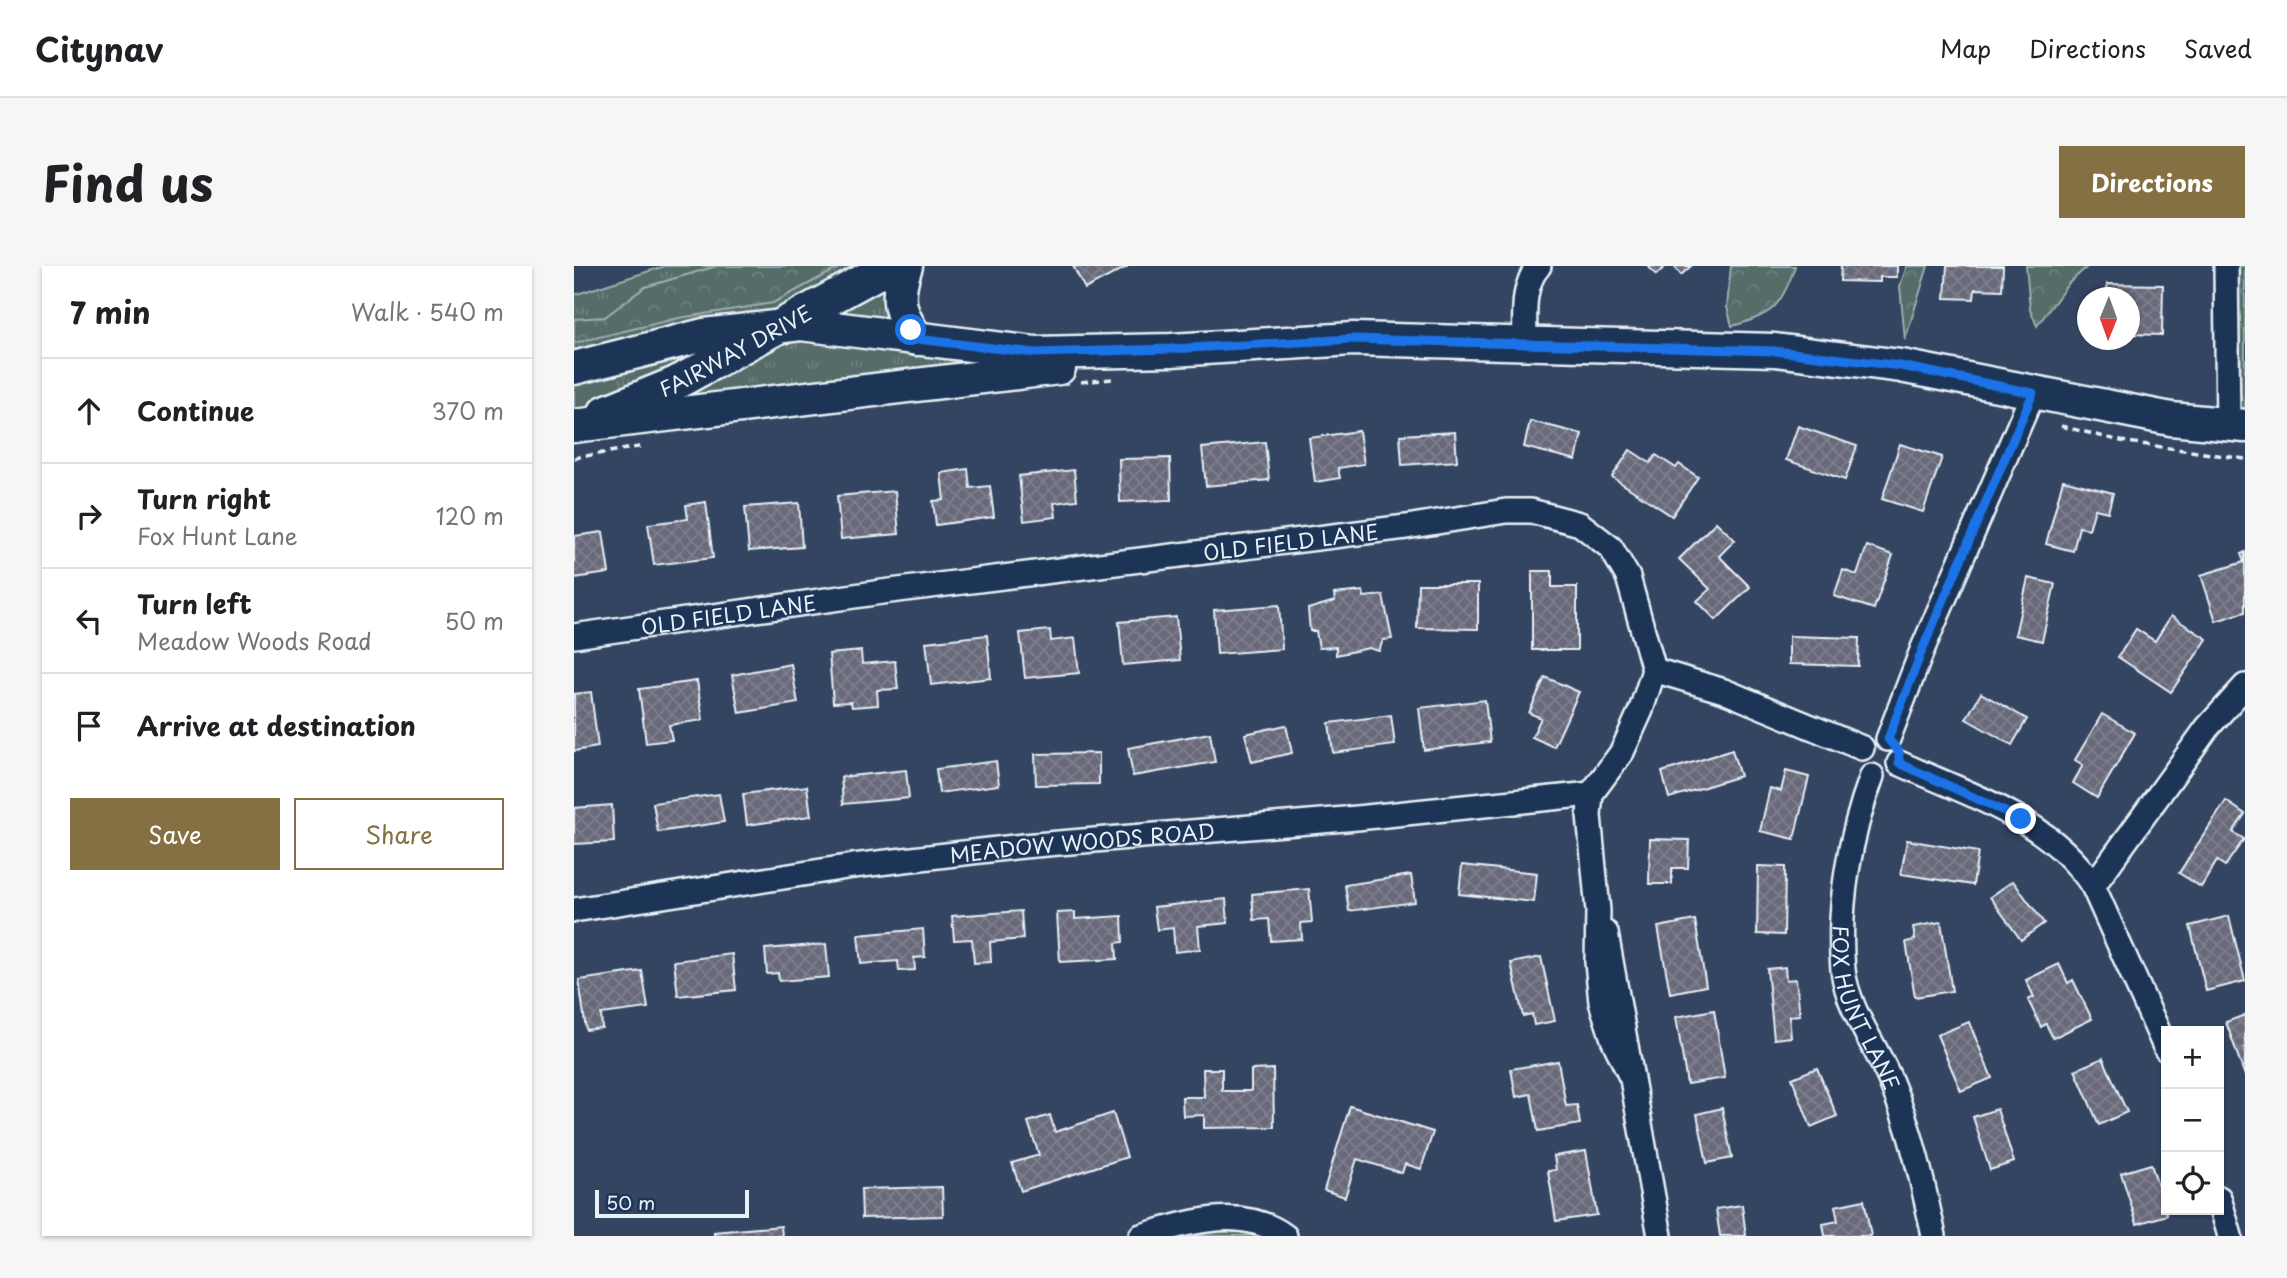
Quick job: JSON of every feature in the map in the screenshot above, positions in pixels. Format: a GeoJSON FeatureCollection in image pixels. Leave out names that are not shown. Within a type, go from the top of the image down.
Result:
{"type":"FeatureCollection","features":[{"type":"Feature","properties":{"kind":"street","name":"FAIRWAY DRIVE"},"geometry":{"type":"LineString","coordinates":[[574,424],[655,393],[890,266]]}},
{"type":"Feature","properties":{"kind":"street"},"geometry":{"type":"LineString","coordinates":[[906,266],[899,288],[898,305],[917,339]]}},
{"type":"Feature","properties":{"kind":"street"},"geometry":{"type":"LineString","coordinates":[[1525,342],[1526,293],[1531,276],[1539,266]]}},
{"type":"Feature","properties":{"kind":"street"},"geometry":{"type":"LineString","coordinates":[[574,368],[704,334],[783,324],[818,325],[1035,353],[1340,340],[1525,342],[1775,351],[1901,366],[2171,419],[2237,426],[2226,266]]}},
{"type":"Feature","properties":{"kind":"street"},"geometry":{"type":"LineString","coordinates":[[574,424],[1035,372],[1171,349]]}},
{"type":"Feature","properties":{"kind":"street"},"geometry":{"type":"LineString","coordinates":[[1888,739],[1923,648],[2033,393]]}},
{"type":"Feature","properties":{"kind":"street","name":"OLD FIELD LANE"},"geometry":{"type":"LineString","coordinates":[[574,636],[1518,510],[1547,514],[1580,524],[1611,548],[1635,595],[1654,670]]}},
{"type":"Feature","properties":{"kind":"street"},"geometry":{"type":"LineString","coordinates":[[1660,1236],[1630,1075],[1613,958],[1598,911],[1590,838],[1591,794],[1622,752],[1642,709],[1654,670],[1724,691],[1862,748]]}},
{"type":"Feature","properties":{"kind":"street"},"geometry":{"type":"LineString","coordinates":[[2093,886],[2207,728],[2245,686]]}},
{"type":"Feature","properties":{"kind":"street"},"geometry":{"type":"LineString","coordinates":[[1871,739],[1888,739],[1899,752],[1899,763],[1891,774],[1872,776],[1862,767],[1862,748],[1871,739]]}},
{"type":"Feature","properties":{"kind":"street"},"geometry":{"type":"LineString","coordinates":[[1899,763],[2021,819],[2050,838],[2077,863],[2093,886],[2161,1038]]}},
{"type":"Feature","properties":{"kind":"street","name":"FOX HUNT LANE"},"geometry":{"type":"LineString","coordinates":[[1872,776],[1846,884],[1842,922],[1843,971],[1851,1003],[1891,1082],[1919,1162],[1934,1236]]}},
{"type":"Feature","properties":{"kind":"street","name":"MEADOW WOODS ROAD"},"geometry":{"type":"LineString","coordinates":[[574,910],[853,866],[1023,846],[1357,818],[1591,794]]}},
{"type":"Feature","properties":{"kind":"street"},"geometry":{"type":"LineString","coordinates":[[2224,1215],[2230,1236]]}},
{"type":"Feature","properties":{"kind":"street"},"geometry":{"type":"LineString","coordinates":[[1141,1236],[1205,1218],[1228,1218],[1263,1225],[1285,1236]]}},
{"type":"Feature","properties":{"kind":"path"},"geometry":{"type":"LineString","coordinates":[[2054,424],[2121,441],[2245,459]]}},
{"type":"Feature","properties":{"kind":"green space"},"geometry":{"type":"Polygon","coordinates":[[[665,266],[868,266],[785,310],[574,357],[574,295],[665,266]]]}},
{"type":"Feature","properties":{"kind":"green space"},"geometry":{"type":"Polygon","coordinates":[[[717,266],[842,266],[773,303],[679,318],[574,343],[574,319],[605,317],[645,287],[717,266]]]}},
{"type":"Feature","properties":{"kind":"green space"},"geometry":{"type":"Polygon","coordinates":[[[890,266],[917,339],[1171,350],[574,426],[574,368],[733,330],[890,266]]]}},
{"type":"Feature","properties":{"kind":"green space"},"geometry":{"type":"Polygon","coordinates":[[[1731,266],[1795,266],[1785,291],[1774,307],[1757,318],[1732,326],[1727,307],[1731,266]]]}},
{"type":"Feature","properties":{"kind":"green space"},"geometry":{"type":"Polygon","coordinates":[[[1907,266],[1928,266],[1905,340],[1900,286],[1907,266]]]}},
{"type":"Feature","properties":{"kind":"green space"},"geometry":{"type":"Polygon","coordinates":[[[2026,266],[2088,266],[2068,284],[2037,326],[2030,309],[2026,266]]]}},
{"type":"Feature","properties":{"kind":"green space"},"geometry":{"type":"Polygon","coordinates":[[[2226,266],[2245,266],[2245,426],[2228,425],[2226,266]]]}},
{"type":"Feature","properties":{"kind":"green space"},"geometry":{"type":"Polygon","coordinates":[[[1205,1218],[1285,1236],[1141,1236],[1205,1218]]]}},
{"type":"Feature","properties":{"kind":"building"},"geometry":{"type":"Polygon","coordinates":[[[1073,266],[1127,266],[1127,267],[1085,289],[1073,266]]]}},
{"type":"Feature","properties":{"kind":"building"},"geometry":{"type":"Polygon","coordinates":[[[1648,266],[1666,266],[1656,275],[1648,266]]]}},
{"type":"Feature","properties":{"kind":"building"},"geometry":{"type":"Polygon","coordinates":[[[1674,266],[1691,266],[1681,275],[1674,266]]]}},
{"type":"Feature","properties":{"kind":"building"},"geometry":{"type":"Polygon","coordinates":[[[1841,266],[1897,266],[1897,277],[1880,277],[1880,282],[1840,281],[1841,266]]]}},
{"type":"Feature","properties":{"kind":"building"},"geometry":{"type":"Polygon","coordinates":[[[1947,266],[2003,266],[2002,290],[1975,289],[1974,299],[1945,298],[1947,266]]]}},
{"type":"Feature","properties":{"kind":"building"},"geometry":{"type":"Polygon","coordinates":[[[2107,284],[2163,285],[2162,335],[2140,334],[2140,287],[2107,287],[2107,284]]]}},
{"type":"Feature","properties":{"kind":"building"},"geometry":{"type":"Polygon","coordinates":[[[1530,421],[1582,434],[1576,460],[1524,447],[1530,421]]]}},
{"type":"Feature","properties":{"kind":"building"},"geometry":{"type":"Polygon","coordinates":[[[1798,426],[1857,446],[1845,480],[1786,460],[1798,426]]]}},
{"type":"Feature","properties":{"kind":"building"},"geometry":{"type":"Polygon","coordinates":[[[1359,431],[1364,464],[1338,468],[1340,478],[1315,482],[1309,438],[1359,431]]]}},
{"type":"Feature","properties":{"kind":"building"},"geometry":{"type":"Polygon","coordinates":[[[1455,432],[1457,461],[1402,465],[1400,435],[1455,432]]]}},
{"type":"Feature","properties":{"kind":"building"},"geometry":{"type":"Polygon","coordinates":[[[1265,442],[1269,480],[1206,486],[1202,448],[1265,442]]]}},
{"type":"Feature","properties":{"kind":"building"},"geometry":{"type":"Polygon","coordinates":[[[1900,444],[1942,457],[1923,512],[1882,499],[1900,444]]]}},
{"type":"Feature","properties":{"kind":"building"},"geometry":{"type":"Polygon","coordinates":[[[1630,450],[1650,463],[1656,455],[1676,468],[1679,464],[1698,477],[1672,516],[1612,477],[1630,450]]]}},
{"type":"Feature","properties":{"kind":"building"},"geometry":{"type":"Polygon","coordinates":[[[1170,458],[1171,500],[1120,502],[1119,459],[1170,458]]]}},
{"type":"Feature","properties":{"kind":"building"},"geometry":{"type":"Polygon","coordinates":[[[968,469],[970,488],[990,486],[994,517],[936,525],[933,501],[944,500],[941,473],[968,469]]]}},
{"type":"Feature","properties":{"kind":"building"},"geometry":{"type":"Polygon","coordinates":[[[1074,470],[1077,500],[1054,503],[1056,517],[1024,521],[1019,476],[1074,470]]]}},
{"type":"Feature","properties":{"kind":"building"},"geometry":{"type":"Polygon","coordinates":[[[2063,480],[2113,493],[2108,512],[2095,509],[2089,529],[2079,527],[2073,551],[2046,544],[2063,480]]]}},
{"type":"Feature","properties":{"kind":"building"},"geometry":{"type":"Polygon","coordinates":[[[895,491],[899,534],[841,539],[837,496],[895,491]]]}},
{"type":"Feature","properties":{"kind":"building"},"geometry":{"type":"Polygon","coordinates":[[[706,502],[713,558],[654,565],[648,524],[688,519],[686,505],[706,502]]]}},
{"type":"Feature","properties":{"kind":"building"},"geometry":{"type":"Polygon","coordinates":[[[799,503],[802,547],[749,551],[745,507],[799,503]]]}},
{"type":"Feature","properties":{"kind":"building"},"geometry":{"type":"Polygon","coordinates":[[[1716,522],[1735,540],[1719,556],[1750,587],[1716,620],[1697,601],[1710,589],[1679,559],[1716,522]]]}},
{"type":"Feature","properties":{"kind":"building"},"geometry":{"type":"Polygon","coordinates":[[[603,532],[609,573],[574,578],[574,536],[603,532]]]}},
{"type":"Feature","properties":{"kind":"building"},"geometry":{"type":"Polygon","coordinates":[[[1867,546],[1893,555],[1874,609],[1834,596],[1843,570],[1857,575],[1867,546]]]}},
{"type":"Feature","properties":{"kind":"building"},"geometry":{"type":"Polygon","coordinates":[[[2245,552],[2245,612],[2216,621],[2201,575],[2244,562],[2241,554],[2245,552]]]}},
{"type":"Feature","properties":{"kind":"building"},"geometry":{"type":"Polygon","coordinates":[[[1532,571],[1552,571],[1552,587],[1577,587],[1577,650],[1532,650],[1532,571]]]}},
{"type":"Feature","properties":{"kind":"building"},"geometry":{"type":"Polygon","coordinates":[[[2028,578],[2055,584],[2042,641],[2015,635],[2028,578]]]}},
{"type":"Feature","properties":{"kind":"building"},"geometry":{"type":"Polygon","coordinates":[[[1418,584],[1478,584],[1478,629],[1417,628],[1418,584]]]}},
{"type":"Feature","properties":{"kind":"building"},"geometry":{"type":"Polygon","coordinates":[[[1363,591],[1364,597],[1383,595],[1392,639],[1383,640],[1379,651],[1369,648],[1336,655],[1336,647],[1319,648],[1316,631],[1310,631],[1308,609],[1335,601],[1334,594],[1363,591]]]}},
{"type":"Feature","properties":{"kind":"building"},"geometry":{"type":"Polygon","coordinates":[[[1279,605],[1282,649],[1217,654],[1214,610],[1279,605]]]}},
{"type":"Feature","properties":{"kind":"building"},"geometry":{"type":"Polygon","coordinates":[[[2171,616],[2207,639],[2171,692],[2118,657],[2136,629],[2155,641],[2171,616]]]}},
{"type":"Feature","properties":{"kind":"building"},"geometry":{"type":"Polygon","coordinates":[[[1176,617],[1180,660],[1123,665],[1119,622],[1176,617]]]}},
{"type":"Feature","properties":{"kind":"building"},"geometry":{"type":"Polygon","coordinates":[[[1050,630],[1051,641],[1075,638],[1079,673],[1025,678],[1020,633],[1050,630]]]}},
{"type":"Feature","properties":{"kind":"building"},"geometry":{"type":"Polygon","coordinates":[[[987,635],[991,678],[931,685],[926,642],[987,635]]]}},
{"type":"Feature","properties":{"kind":"building"},"geometry":{"type":"Polygon","coordinates":[[[1789,636],[1859,638],[1858,666],[1789,664],[1789,636]]]}},
{"type":"Feature","properties":{"kind":"building"},"geometry":{"type":"Polygon","coordinates":[[[861,651],[862,664],[895,661],[898,689],[877,690],[878,705],[852,707],[851,702],[833,703],[829,654],[861,651]]]}},
{"type":"Feature","properties":{"kind":"building"},"geometry":{"type":"Polygon","coordinates":[[[791,664],[798,703],[739,713],[732,675],[791,664]]]}},
{"type":"Feature","properties":{"kind":"building"},"geometry":{"type":"Polygon","coordinates":[[[1545,677],[1579,692],[1554,747],[1532,737],[1541,718],[1529,713],[1545,677]]]}},
{"type":"Feature","properties":{"kind":"building"},"geometry":{"type":"Polygon","coordinates":[[[697,681],[703,720],[669,725],[672,740],[646,743],[639,689],[697,681]]]}},
{"type":"Feature","properties":{"kind":"building"},"geometry":{"type":"Polygon","coordinates":[[[591,692],[598,747],[574,751],[574,694],[591,692]]]}},
{"type":"Feature","properties":{"kind":"building"},"geometry":{"type":"Polygon","coordinates":[[[1981,693],[2027,719],[2012,745],[1966,719],[1981,693]]]}},
{"type":"Feature","properties":{"kind":"building"},"geometry":{"type":"Polygon","coordinates":[[[1485,700],[1490,742],[1424,750],[1419,708],[1485,700]]]}},
{"type":"Feature","properties":{"kind":"building"},"geometry":{"type":"Polygon","coordinates":[[[2102,714],[2135,733],[2097,798],[2073,783],[2083,765],[2075,760],[2102,714]]]}},
{"type":"Feature","properties":{"kind":"building"},"geometry":{"type":"Polygon","coordinates":[[[1391,715],[1395,745],[1333,753],[1329,723],[1391,715]]]}},
{"type":"Feature","properties":{"kind":"building"},"geometry":{"type":"Polygon","coordinates":[[[1286,725],[1292,753],[1252,762],[1245,734],[1286,725]]]}},
{"type":"Feature","properties":{"kind":"building"},"geometry":{"type":"Polygon","coordinates":[[[1210,733],[1215,762],[1133,776],[1128,748],[1210,733]]]}},
{"type":"Feature","properties":{"kind":"building"},"geometry":{"type":"Polygon","coordinates":[[[1732,750],[1740,776],[1669,798],[1662,772],[1732,750]]]}},
{"type":"Feature","properties":{"kind":"building"},"geometry":{"type":"Polygon","coordinates":[[[1099,753],[1099,784],[1036,785],[1035,754],[1099,753]]]}},
{"type":"Feature","properties":{"kind":"building"},"geometry":{"type":"Polygon","coordinates":[[[996,761],[999,785],[939,793],[936,769],[996,761]]]}},
{"type":"Feature","properties":{"kind":"building"},"geometry":{"type":"Polygon","coordinates":[[[906,770],[909,798],[843,804],[841,777],[906,770]]]}},
{"type":"Feature","properties":{"kind":"building"},"geometry":{"type":"Polygon","coordinates":[[[1786,771],[1809,777],[1794,839],[1760,831],[1770,788],[1781,791],[1786,771]]]}},
{"type":"Feature","properties":{"kind":"building"},"geometry":{"type":"Polygon","coordinates":[[[807,786],[811,816],[747,825],[743,794],[807,786]]]}},
{"type":"Feature","properties":{"kind":"building"},"geometry":{"type":"Polygon","coordinates":[[[719,794],[724,822],[658,832],[653,803],[719,794]]]}},
{"type":"Feature","properties":{"kind":"building"},"geometry":{"type":"Polygon","coordinates":[[[2226,801],[2245,814],[2233,832],[2244,839],[2225,866],[2217,861],[2201,887],[2179,873],[2226,801]]]}},
{"type":"Feature","properties":{"kind":"building"},"geometry":{"type":"Polygon","coordinates":[[[612,805],[614,842],[574,844],[574,808],[612,805]]]}},
{"type":"Feature","properties":{"kind":"building"},"geometry":{"type":"Polygon","coordinates":[[[1650,839],[1689,840],[1688,868],[1672,868],[1672,884],[1649,884],[1650,839]]]}},
{"type":"Feature","properties":{"kind":"building"},"geometry":{"type":"Polygon","coordinates":[[[1907,840],[1978,852],[1973,885],[1901,874],[1907,840]]]}},
{"type":"Feature","properties":{"kind":"building"},"geometry":{"type":"Polygon","coordinates":[[[1462,865],[1537,873],[1534,902],[1459,894],[1462,865]]]}},
{"type":"Feature","properties":{"kind":"building"},"geometry":{"type":"Polygon","coordinates":[[[1758,866],[1785,867],[1784,935],[1757,934],[1758,866]]]}},
{"type":"Feature","properties":{"kind":"building"},"geometry":{"type":"Polygon","coordinates":[[[1411,875],[1415,902],[1349,911],[1345,885],[1411,875]]]}},
{"type":"Feature","properties":{"kind":"building"},"geometry":{"type":"Polygon","coordinates":[[[2013,881],[2044,923],[2021,940],[1990,897],[2013,881]]]}},
{"type":"Feature","properties":{"kind":"building"},"geometry":{"type":"Polygon","coordinates":[[[1309,889],[1312,922],[1301,923],[1302,939],[1271,941],[1269,919],[1254,920],[1252,894],[1309,889]]]}},
{"type":"Feature","properties":{"kind":"building"},"geometry":{"type":"Polygon","coordinates":[[[1226,899],[1228,923],[1198,926],[1200,949],[1175,952],[1173,928],[1157,930],[1154,907],[1226,899]]]}},
{"type":"Feature","properties":{"kind":"building"},"geometry":{"type":"Polygon","coordinates":[[[1021,911],[1023,939],[990,942],[991,962],[974,963],[972,939],[954,940],[952,916],[1021,911]]]}},
{"type":"Feature","properties":{"kind":"building"},"geometry":{"type":"Polygon","coordinates":[[[1075,912],[1075,919],[1122,916],[1123,942],[1116,943],[1117,959],[1060,962],[1057,913],[1075,912]]]}},
{"type":"Feature","properties":{"kind":"building"},"geometry":{"type":"Polygon","coordinates":[[[2229,916],[2245,981],[2206,991],[2190,926],[2229,916]]]}},
{"type":"Feature","properties":{"kind":"building"},"geometry":{"type":"Polygon","coordinates":[[[1695,920],[1706,986],[1670,993],[1658,927],[1695,920]]]}},
{"type":"Feature","properties":{"kind":"building"},"geometry":{"type":"Polygon","coordinates":[[[1941,922],[1952,991],[1915,997],[1906,942],[1915,940],[1913,927],[1941,922]]]}},
{"type":"Feature","properties":{"kind":"building"},"geometry":{"type":"Polygon","coordinates":[[[923,929],[925,957],[914,958],[915,970],[899,971],[898,961],[861,964],[858,935],[923,929]]]}},
{"type":"Feature","properties":{"kind":"building"},"geometry":{"type":"Polygon","coordinates":[[[826,944],[829,977],[779,981],[778,973],[767,974],[765,949],[826,944]]]}},
{"type":"Feature","properties":{"kind":"building"},"geometry":{"type":"Polygon","coordinates":[[[732,954],[736,990],[678,996],[674,961],[732,954]]]}},
{"type":"Feature","properties":{"kind":"building"},"geometry":{"type":"Polygon","coordinates":[[[1541,957],[1555,1021],[1534,1025],[1532,1014],[1523,1016],[1511,963],[1541,957]]]}},
{"type":"Feature","properties":{"kind":"building"},"geometry":{"type":"Polygon","coordinates":[[[2059,964],[2068,983],[2073,980],[2092,1019],[2053,1038],[2046,1024],[2041,1027],[2028,1000],[2034,997],[2026,980],[2059,964]]]}},
{"type":"Feature","properties":{"kind":"building"},"geometry":{"type":"Polygon","coordinates":[[[1785,967],[1786,980],[1796,979],[1800,1015],[1789,1016],[1791,1037],[1774,1039],[1767,969],[1785,967]]]}},
{"type":"Feature","properties":{"kind":"building"},"geometry":{"type":"Polygon","coordinates":[[[642,971],[648,1008],[601,1014],[602,1028],[586,1030],[579,980],[642,971]]]}},
{"type":"Feature","properties":{"kind":"building"},"geometry":{"type":"Polygon","coordinates":[[[1714,1010],[1725,1078],[1687,1084],[1676,1017],[1714,1010]]]}},
{"type":"Feature","properties":{"kind":"building"},"geometry":{"type":"Polygon","coordinates":[[[2245,1015],[2245,1076],[2226,1022],[2245,1015]]]}},
{"type":"Feature","properties":{"kind":"building"},"geometry":{"type":"Polygon","coordinates":[[[1969,1022],[1992,1078],[1961,1091],[1937,1035],[1969,1022]]]}},
{"type":"Feature","properties":{"kind":"building"},"geometry":{"type":"Polygon","coordinates":[[[2103,1058],[2127,1112],[2099,1125],[2075,1070],[2103,1058]]]}},
{"type":"Feature","properties":{"kind":"building"},"geometry":{"type":"Polygon","coordinates":[[[1558,1061],[1566,1106],[1577,1105],[1580,1124],[1538,1131],[1531,1094],[1516,1097],[1511,1069],[1558,1061]]]}},
{"type":"Feature","properties":{"kind":"building"},"geometry":{"type":"Polygon","coordinates":[[[1817,1068],[1837,1116],[1811,1127],[1792,1078],[1817,1068]]]}},
{"type":"Feature","properties":{"kind":"building"},"geometry":{"type":"Polygon","coordinates":[[[1203,1069],[1222,1069],[1222,1091],[1251,1091],[1251,1070],[1273,1069],[1274,1127],[1204,1128],[1204,1115],[1183,1116],[1182,1097],[1204,1097],[1203,1069]]]}},
{"type":"Feature","properties":{"kind":"building"},"geometry":{"type":"Polygon","coordinates":[[[1350,1106],[1433,1132],[1421,1169],[1405,1164],[1402,1173],[1357,1159],[1345,1197],[1324,1190],[1350,1106]]]}},
{"type":"Feature","properties":{"kind":"building"},"geometry":{"type":"Polygon","coordinates":[[[1722,1108],[1732,1158],[1707,1163],[1697,1114],[1722,1108]]]}},
{"type":"Feature","properties":{"kind":"building"},"geometry":{"type":"Polygon","coordinates":[[[1997,1109],[2014,1162],[1990,1170],[1973,1117],[1997,1109]]]}},
{"type":"Feature","properties":{"kind":"building"},"geometry":{"type":"Polygon","coordinates":[[[1113,1113],[1127,1157],[1021,1191],[1012,1163],[1039,1155],[1028,1122],[1050,1115],[1055,1132],[1113,1113]]]}},
{"type":"Feature","properties":{"kind":"building"},"geometry":{"type":"Polygon","coordinates":[[[1586,1151],[1597,1215],[1556,1221],[1548,1171],[1556,1170],[1554,1156],[1586,1151]]]}},
{"type":"Feature","properties":{"kind":"building"},"geometry":{"type":"Polygon","coordinates":[[[2151,1164],[2161,1196],[2161,1215],[2167,1215],[2137,1224],[2121,1173],[2151,1164]]]}},
{"type":"Feature","properties":{"kind":"building"},"geometry":{"type":"Polygon","coordinates":[[[942,1187],[943,1216],[862,1218],[861,1189],[942,1187]]]}},
{"type":"Feature","properties":{"kind":"building"},"geometry":{"type":"Polygon","coordinates":[[[1864,1200],[1871,1236],[1825,1236],[1823,1224],[1838,1221],[1835,1206],[1864,1200]]]}},
{"type":"Feature","properties":{"kind":"building"},"geometry":{"type":"Polygon","coordinates":[[[1742,1205],[1746,1236],[1720,1236],[1716,1209],[1742,1205]]]}},
{"type":"Feature","properties":{"kind":"building"},"geometry":{"type":"Polygon","coordinates":[[[781,1226],[782,1236],[714,1236],[714,1232],[781,1226]]]}},
{"type":"Feature","properties":{"kind":"route"},"geometry":{"type":"LineString","coordinates":[[911,330],[917,339],[1035,353],[1353,339],[1775,351],[1901,366],[2033,393],[1923,648],[1888,739],[1897,747],[1899,763],[2021,819]]}}]}
